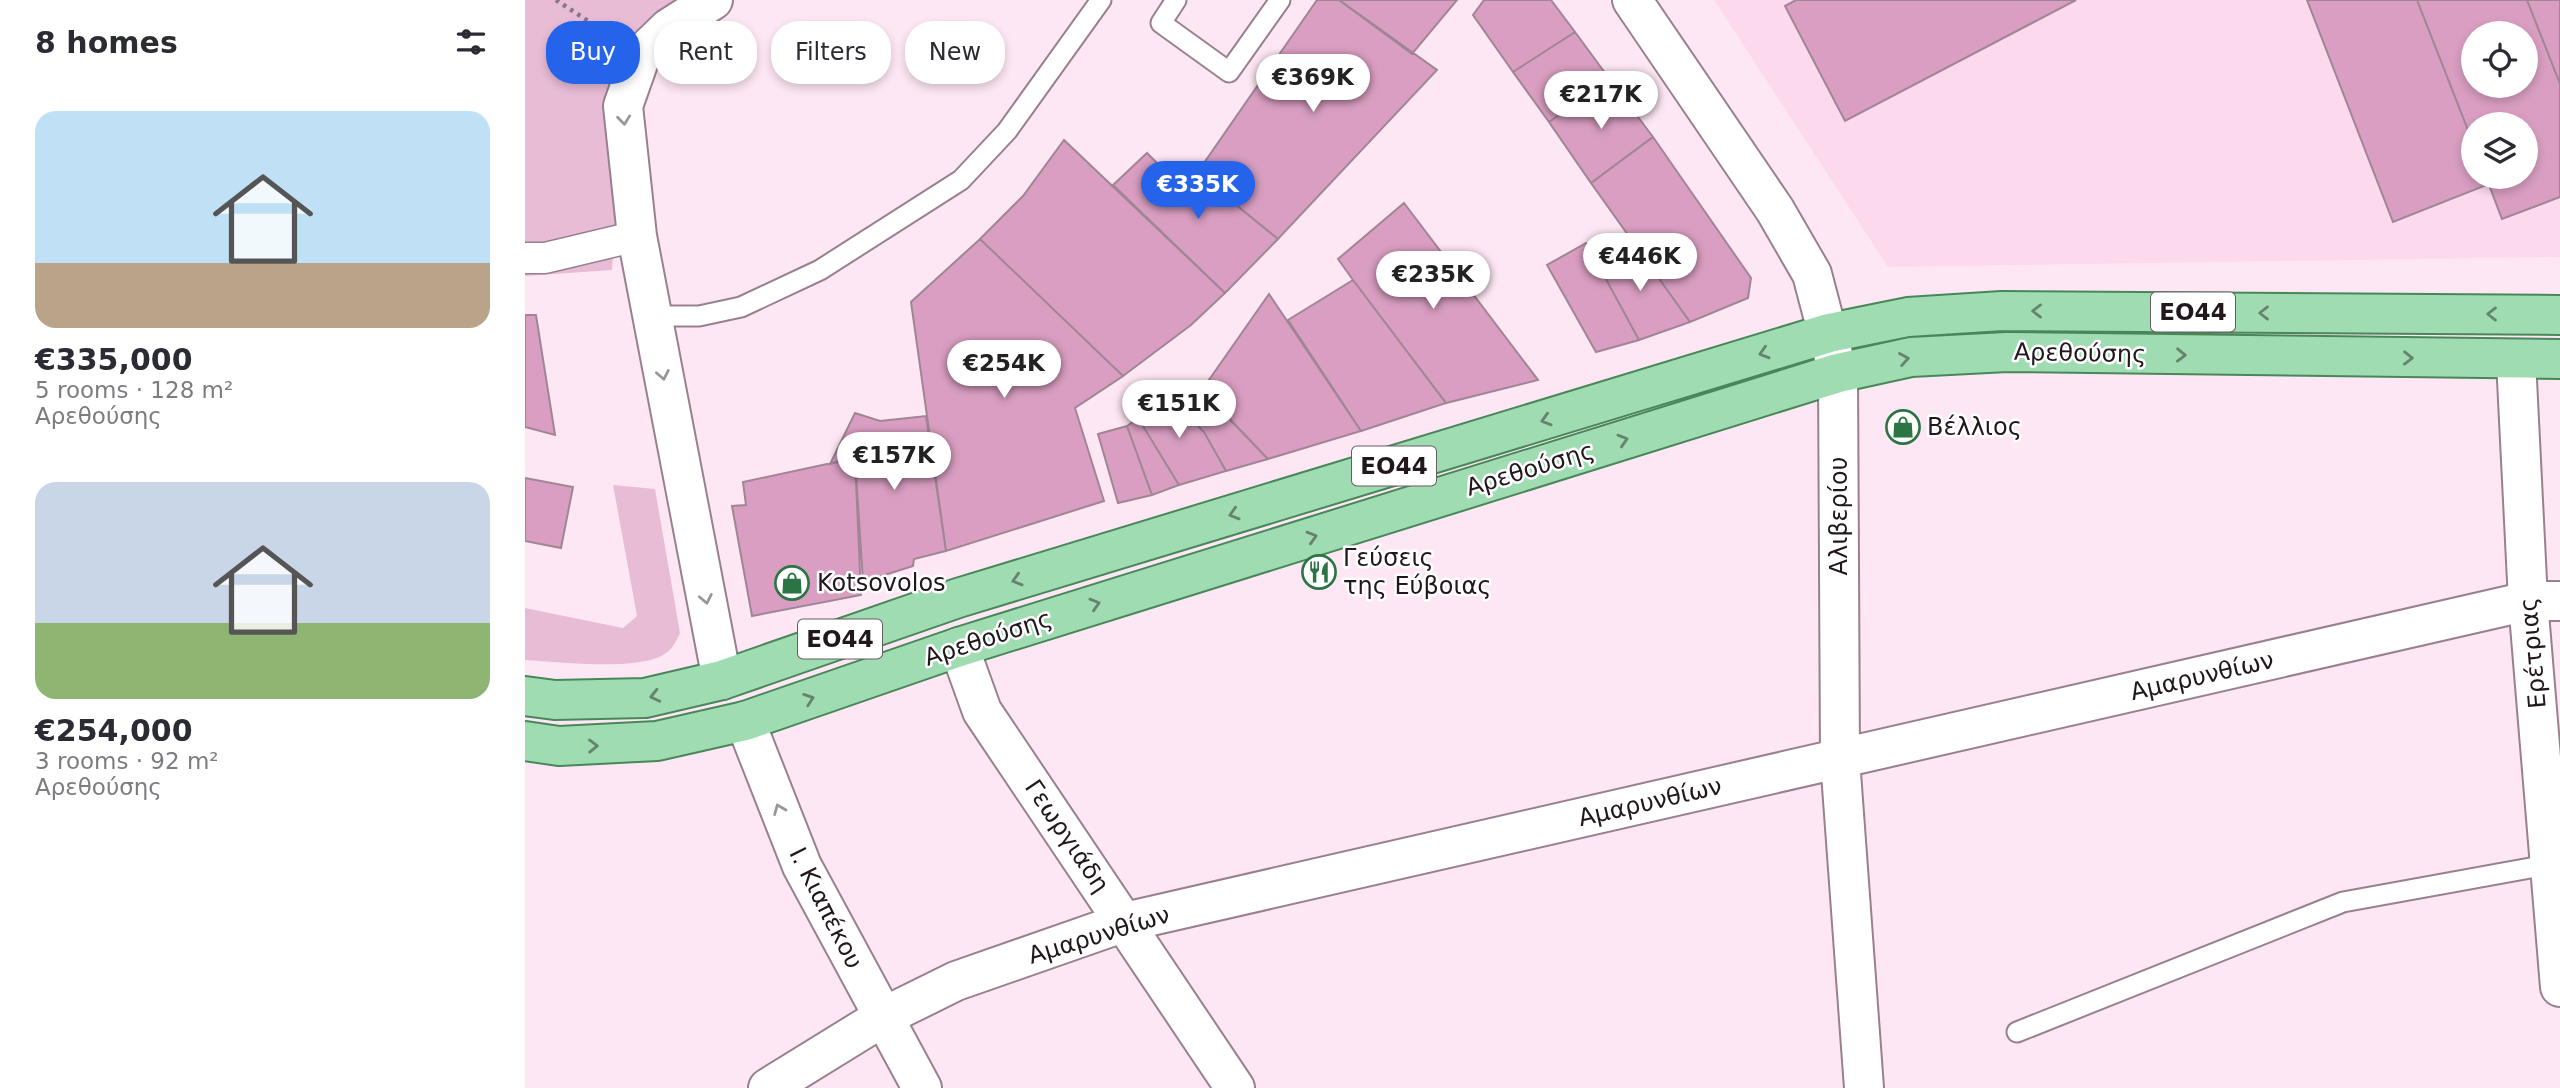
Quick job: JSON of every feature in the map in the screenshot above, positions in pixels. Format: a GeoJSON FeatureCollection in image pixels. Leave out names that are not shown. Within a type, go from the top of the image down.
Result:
{"type":"FeatureCollection","features":[{"type":"Feature","properties":{"kind":"main road","name":"Αρεθούσης"},"geometry":{"type":"LineString","coordinates":[[525,696],[555,700],[645,698],[722,680],[958,598],[1829,333],[1908,317],[2002,311],[2560,315]]}},
{"type":"Feature","properties":{"kind":"main road","name":"Αρεθούσης"},"geometry":{"type":"LineString","coordinates":[[525,741],[559,746],[657,741],[745,721],[959,647],[1838,373],[1911,357],[2007,352],[2560,359]]}},
{"type":"Feature","properties":{"kind":"street"},"geometry":{"type":"LineString","coordinates":[[713,0],[669,28],[641,55],[623,106],[636,236],[722,680]]}},
{"type":"Feature","properties":{"kind":"street","name":"Αλιβερίου"},"geometry":{"type":"LineString","coordinates":[[1632,0],[1775,210],[1812,274],[1838,373],[1840,759],[1864,1088]]}},
{"type":"Feature","properties":{"kind":"street"},"geometry":{"type":"LineString","coordinates":[[525,258],[545,258],[636,236]]}},
{"type":"Feature","properties":{"kind":"street","name":"Ερέτριας"},"geometry":{"type":"LineString","coordinates":[[2516,360],[2544,601],[2552,864],[2560,986]]}},
{"type":"Feature","properties":{"kind":"street","name":"Αμαρυνθίων"},"geometry":{"type":"LineString","coordinates":[[768,1088],[883,1017],[956,981],[1125,922],[2544,601]]}},
{"type":"Feature","properties":{"kind":"street","name":"Γεωργιάδη"},"geometry":{"type":"LineString","coordinates":[[959,647],[982,711],[1235,1088]]}},
{"type":"Feature","properties":{"kind":"street","name":"Ι. Κιαπέκου"},"geometry":{"type":"LineString","coordinates":[[745,721],[802,866],[922,1088]]}},
{"type":"Feature","properties":{"kind":"lane"},"geometry":{"type":"LineString","coordinates":[[652,316],[699,316],[741,307],[820,270],[961,180],[1007,131],[1101,0]]}},
{"type":"Feature","properties":{"kind":"lane"},"geometry":{"type":"LineString","coordinates":[[1176,0],[1161,23],[1229,72],[1280,0]]}},
{"type":"Feature","properties":{"kind":"lane"},"geometry":{"type":"LineString","coordinates":[[2017,1032],[2343,902],[2552,864]]}},
{"type":"Feature","properties":{"kind":"path"},"geometry":{"type":"LineString","coordinates":[[556,0],[641,55]]}},
{"type":"Feature","properties":{"kind":"shaded area"},"geometry":{"type":"Polygon","coordinates":[[[525,0],[713,0],[695,21],[654,21],[654,69],[623,106],[612,270],[525,276],[525,0]]]}},
{"type":"Feature","properties":{"kind":"shaded area"},"geometry":{"type":"Polygon","coordinates":[[[1714,0],[2560,0],[2560,257],[1888,267],[1714,0]]]}},
{"type":"Feature","properties":{"kind":"shaded area"},"geometry":{"type":"Polygon","coordinates":[[[613,485],[655,489],[680,633],[677,640],[663,655],[635,663],[525,660],[525,608],[623,628],[637,616],[613,485]]]}},
{"type":"Feature","properties":{"kind":"building"},"geometry":{"type":"Polygon","coordinates":[[[1317,0],[1339,0],[1437,70],[1278,239],[1197,173],[1317,0]]]}},
{"type":"Feature","properties":{"kind":"building"},"geometry":{"type":"Polygon","coordinates":[[[1339,0],[1457,0],[1412,54],[1339,0]]]}},
{"type":"Feature","properties":{"kind":"building"},"geometry":{"type":"Polygon","coordinates":[[[1484,0],[1551,0],[1575,32],[1513,72],[1473,15],[1484,0]]]}},
{"type":"Feature","properties":{"kind":"building"},"geometry":{"type":"Polygon","coordinates":[[[1796,0],[2076,0],[1845,121],[1785,6],[1796,0]]]}},
{"type":"Feature","properties":{"kind":"building"},"geometry":{"type":"Polygon","coordinates":[[[2307,0],[2417,0],[2461,112],[2461,189],[2476,189],[2393,222],[2307,0]]]}},
{"type":"Feature","properties":{"kind":"building"},"geometry":{"type":"Polygon","coordinates":[[[2417,0],[2527,0],[2535,21],[2461,21],[2461,98],[2538,98],[2538,28],[2560,84],[2560,197],[2502,219],[2491,189],[2538,189],[2538,112],[2461,112],[2417,0]]]}},
{"type":"Feature","properties":{"kind":"building"},"geometry":{"type":"Polygon","coordinates":[[[2527,0],[2560,0],[2560,84],[2538,28],[2538,21],[2535,21],[2527,0]]]}},
{"type":"Feature","properties":{"kind":"building"},"geometry":{"type":"Polygon","coordinates":[[[1575,32],[1611,81],[1549,122],[1513,72],[1575,32]]]}},
{"type":"Feature","properties":{"kind":"building"},"geometry":{"type":"Polygon","coordinates":[[[1611,81],[1653,137],[1591,183],[1549,122],[1611,81]]]}},
{"type":"Feature","properties":{"kind":"building"},"geometry":{"type":"Polygon","coordinates":[[[1653,137],[1751,278],[1748,298],[1690,322],[1591,183],[1653,137]]]}},
{"type":"Feature","properties":{"kind":"building"},"geometry":{"type":"Polygon","coordinates":[[[1064,140],[1225,293],[1191,325],[1123,376],[980,239],[1023,196],[1064,140]]]}},
{"type":"Feature","properties":{"kind":"building"},"geometry":{"type":"Polygon","coordinates":[[[1147,153],[1181,187],[1197,173],[1278,239],[1225,293],[1113,185],[1147,153]]]}},
{"type":"Feature","properties":{"kind":"building"},"geometry":{"type":"Polygon","coordinates":[[[1404,203],[1538,380],[1446,403],[1338,259],[1404,203]]]}},
{"type":"Feature","properties":{"kind":"building"},"geometry":{"type":"Polygon","coordinates":[[[980,239],[1123,376],[1075,408],[1104,501],[946,551],[911,302],[980,239]]]}},
{"type":"Feature","properties":{"kind":"building"},"geometry":{"type":"Polygon","coordinates":[[[1586,243],[1639,340],[1596,352],[1547,265],[1586,243]]]}},
{"type":"Feature","properties":{"kind":"building"},"geometry":{"type":"Polygon","coordinates":[[[1635,245],[1690,322],[1639,340],[1594,257],[1635,245]]]}},
{"type":"Feature","properties":{"kind":"building"},"geometry":{"type":"Polygon","coordinates":[[[1353,280],[1446,403],[1361,431],[1288,320],[1353,280]]]}},
{"type":"Feature","properties":{"kind":"building"},"geometry":{"type":"Polygon","coordinates":[[[1269,294],[1361,431],[1268,459],[1202,390],[1269,294]]]}},
{"type":"Feature","properties":{"kind":"building"},"geometry":{"type":"Polygon","coordinates":[[[525,315],[536,315],[555,435],[525,427],[525,315]]]}},
{"type":"Feature","properties":{"kind":"building"},"geometry":{"type":"Polygon","coordinates":[[[1160,388],[1204,432],[1226,471],[1179,485],[1138,418],[1137,411],[1160,388]]]}},
{"type":"Feature","properties":{"kind":"building"},"geometry":{"type":"Polygon","coordinates":[[[1205,394],[1268,459],[1226,471],[1204,432],[1186,414],[1205,394]]]}},
{"type":"Feature","properties":{"kind":"building"},"geometry":{"type":"Polygon","coordinates":[[[855,413],[880,421],[926,416],[946,551],[914,559],[913,566],[863,582],[855,458],[830,464],[855,413]]]}},
{"type":"Feature","properties":{"kind":"building"},"geometry":{"type":"Polygon","coordinates":[[[1138,418],[1179,485],[1152,495],[1127,426],[1138,418]]]}},
{"type":"Feature","properties":{"kind":"building"},"geometry":{"type":"Polygon","coordinates":[[[1127,426],[1152,495],[1118,503],[1098,434],[1127,426]]]}},
{"type":"Feature","properties":{"kind":"building"},"geometry":{"type":"Polygon","coordinates":[[[855,458],[861,595],[752,616],[732,506],[746,505],[743,482],[855,458]]]}},
{"type":"Feature","properties":{"kind":"building"},"geometry":{"type":"Polygon","coordinates":[[[525,478],[573,487],[561,548],[525,541],[525,478]]]}},
{"type":"Feature","properties":{"kind":"place","name":"Βέλλιος"},"geometry":{"type":"Point","coordinates":[1903,427]}},
{"type":"Feature","properties":{"kind":"place","name":"Γεύσεις της Εύβοιας"},"geometry":{"type":"Point","coordinates":[1319,572]}},
{"type":"Feature","properties":{"kind":"place","name":"Kotsovolos"},"geometry":{"type":"Point","coordinates":[792,583]}}]}
